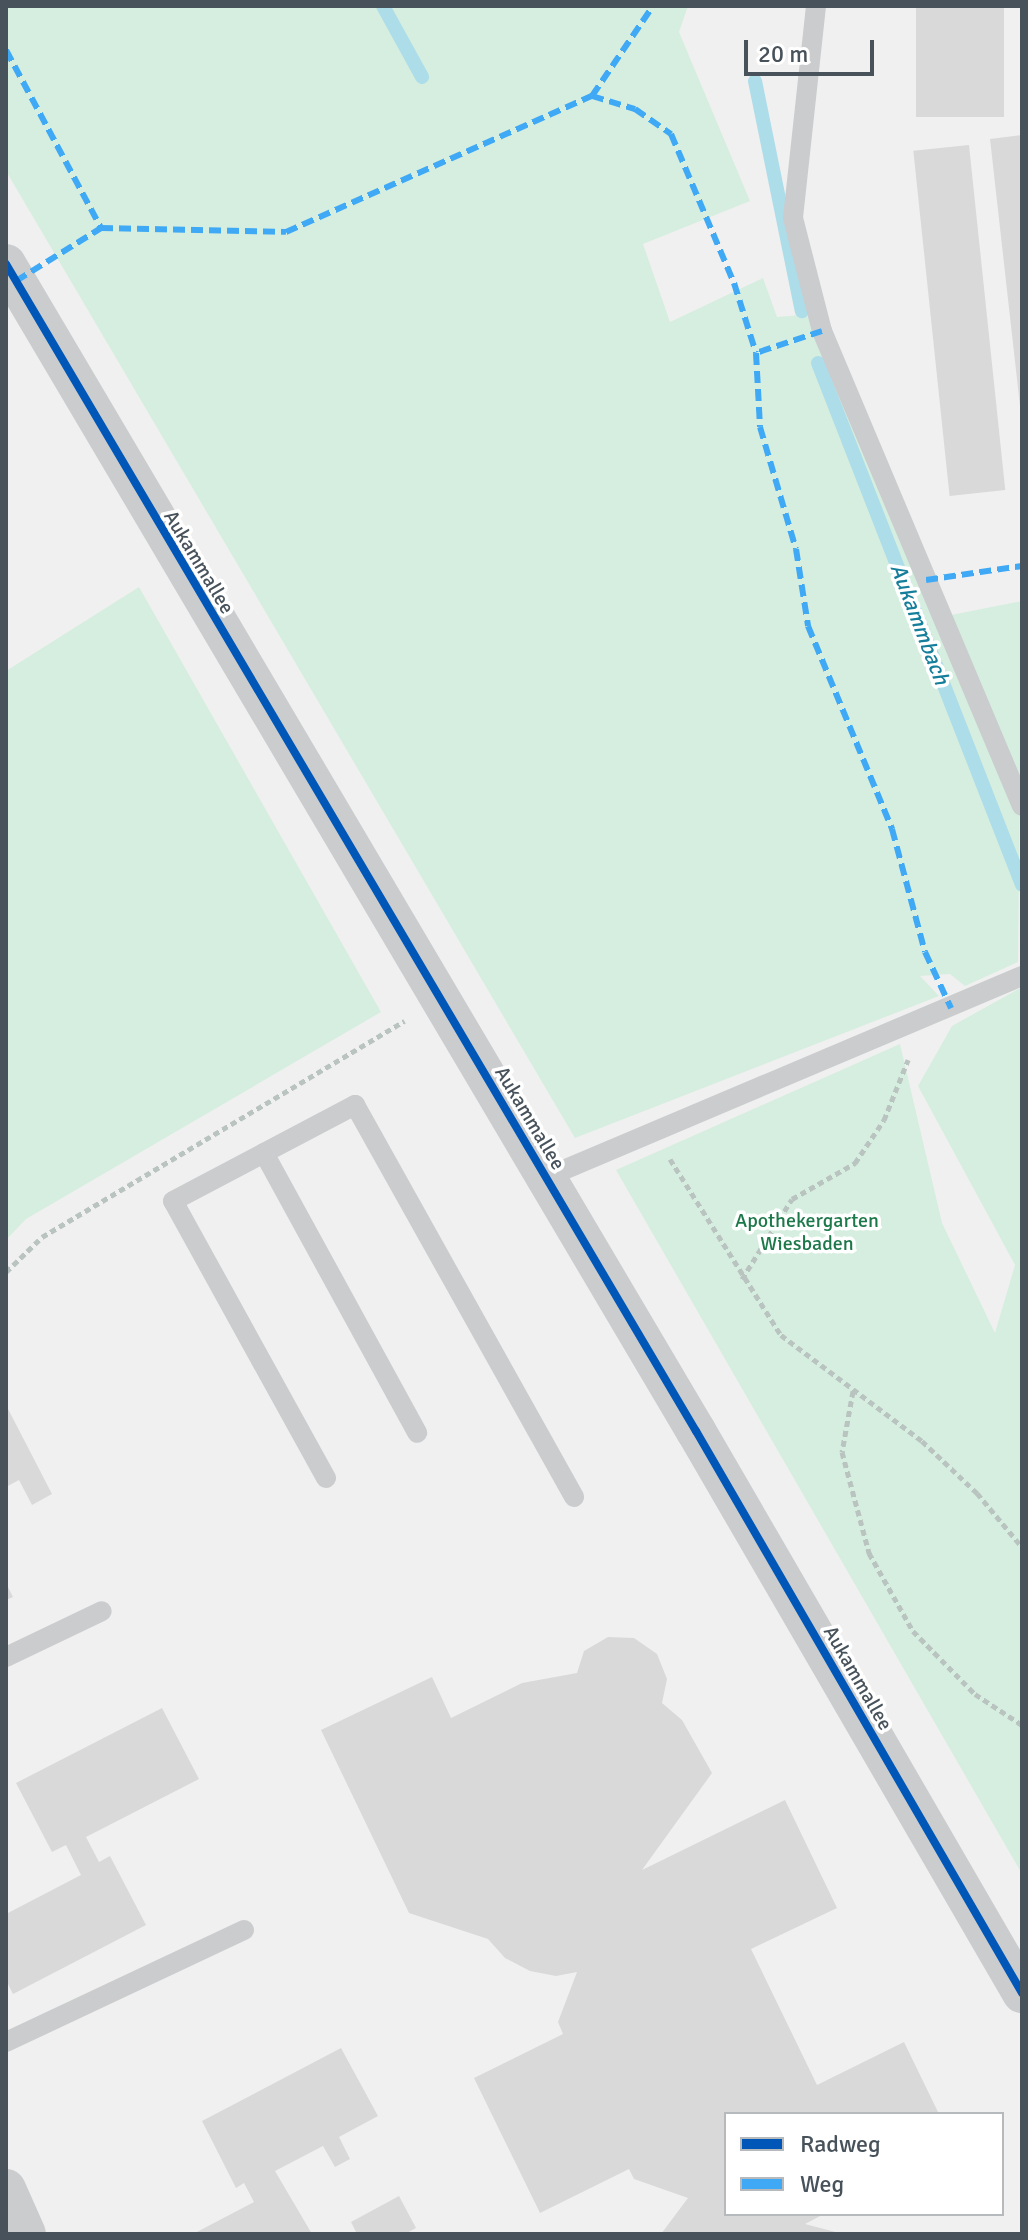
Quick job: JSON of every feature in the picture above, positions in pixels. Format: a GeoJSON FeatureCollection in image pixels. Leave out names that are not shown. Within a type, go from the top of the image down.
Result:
{"type":"FeatureCollection","features":[{"type":"Feature","properties":{"kind":"street","name":"Aukammallee"},"geometry":{"type":"LineString","coordinates":[[6,264],[547,1177],[1022,1993]]}},
{"type":"Feature","properties":{"kind":"street"},"geometry":{"type":"LineString","coordinates":[[6,2189],[26,2234]]}},
{"type":"Feature","properties":{"kind":"lane"},"geometry":{"type":"LineString","coordinates":[[816,6],[793,218],[822,331],[1022,806]]}},
{"type":"Feature","properties":{"kind":"lane"},"geometry":{"type":"LineString","coordinates":[[547,1177],[1022,976]]}},
{"type":"Feature","properties":{"kind":"lane"},"geometry":{"type":"LineString","coordinates":[[326,1478],[173,1201],[355,1105],[574,1497]]}},
{"type":"Feature","properties":{"kind":"lane"},"geometry":{"type":"LineString","coordinates":[[264,1153],[417,1433]]}},
{"type":"Feature","properties":{"kind":"lane"},"geometry":{"type":"LineString","coordinates":[[6,1657],[102,1611]]}},
{"type":"Feature","properties":{"kind":"lane"},"geometry":{"type":"LineString","coordinates":[[6,2042],[244,1930]]}},
{"type":"Feature","properties":{"kind":"path"},"geometry":{"type":"LineString","coordinates":[[6,1272],[42,1237],[441,1000]]}},
{"type":"Feature","properties":{"kind":"path"},"geometry":{"type":"LineString","coordinates":[[742,1279],[792,1199],[855,1163],[884,1120],[908,1067]]}},
{"type":"Feature","properties":{"kind":"path"},"geometry":{"type":"LineString","coordinates":[[654,1131],[742,1279],[781,1335],[922,1441],[977,1493],[1022,1547]]}},
{"type":"Feature","properties":{"kind":"path"},"geometry":{"type":"LineString","coordinates":[[853,1391],[842,1452],[869,1553],[913,1631],[975,1694],[1022,1725]]}},
{"type":"Feature","properties":{"kind":"green space"},"geometry":{"type":"Polygon","coordinates":[[[6,6],[688,6],[679,32],[750,201],[643,244],[670,322],[763,278],[777,317],[813,314],[936,618],[1022,601],[1018,962],[965,986],[950,974],[920,976],[939,996],[575,1138],[6,171],[6,6]]]}},
{"type":"Feature","properties":{"kind":"green space"},"geometry":{"type":"Polygon","coordinates":[[[139,587],[381,1012],[26,1219],[6,1240],[6,671],[139,587]]]}},
{"type":"Feature","properties":{"kind":"green space","name":"Apothekergarten Wiesbaden"},"geometry":{"type":"Polygon","coordinates":[[[1022,987],[1022,1874],[616,1170],[900,1044],[942,1223],[995,1333],[1015,1265],[918,1086],[952,1026],[1022,987]]]}},
{"type":"Feature","properties":{"kind":"building"},"geometry":{"type":"Polygon","coordinates":[[[916,6],[1004,6],[1004,117],[916,117],[916,6]]]}},
{"type":"Feature","properties":{"kind":"building"},"geometry":{"type":"Polygon","coordinates":[[[1022,135],[1022,406],[1020,406],[990,139],[1022,135]]]}},
{"type":"Feature","properties":{"kind":"building"},"geometry":{"type":"Polygon","coordinates":[[[969,145],[1005,490],[950,496],[913,151],[969,145]]]}},
{"type":"Feature","properties":{"kind":"building"},"geometry":{"type":"Polygon","coordinates":[[[6,1405],[52,1494],[32,1505],[19,1480],[6,1487],[6,1405]]]}},
{"type":"Feature","properties":{"kind":"building"},"geometry":{"type":"Polygon","coordinates":[[[6,1583],[13,1597],[6,1600],[6,1583]]]}},
{"type":"Feature","properties":{"kind":"building"},"geometry":{"type":"Polygon","coordinates":[[[608,1637],[634,1638],[657,1654],[667,1679],[662,1703],[682,1720],[712,1773],[642,1870],[785,1800],[837,1908],[751,1949],[817,2085],[904,2042],[938,2112],[724,2112],[724,2216],[820,2216],[805,2224],[843,2234],[661,2234],[688,2198],[634,2179],[629,2169],[540,2213],[474,2078],[563,2034],[558,2022],[577,1972],[556,1976],[530,1971],[505,1958],[488,1939],[409,1913],[321,1730],[432,1677],[451,1718],[522,1683],[577,1673],[584,1651],[608,1637]]]}},
{"type":"Feature","properties":{"kind":"building"},"geometry":{"type":"Polygon","coordinates":[[[162,1708],[199,1779],[86,1837],[99,1862],[110,1856],[146,1925],[13,1994],[6,1980],[6,1914],[81,1875],[66,1845],[52,1852],[16,1783],[162,1708]]]}},
{"type":"Feature","properties":{"kind":"building"},"geometry":{"type":"Polygon","coordinates":[[[341,2048],[378,2116],[339,2137],[350,2159],[335,2167],[323,2146],[275,2171],[312,2234],[193,2234],[254,2202],[244,2183],[236,2188],[202,2121],[341,2048]]]}},
{"type":"Feature","properties":{"kind":"building"},"geometry":{"type":"Polygon","coordinates":[[[399,2196],[416,2228],[405,2234],[357,2234],[351,2222],[399,2196]]]}},
{"type":"Feature","properties":{"kind":"waterway","name":"Aukammbach"},"geometry":{"type":"LineString","coordinates":[[383,6],[422,77]]}},
{"type":"Feature","properties":{"kind":"waterway","name":"Aukammbach"},"geometry":{"type":"LineString","coordinates":[[755,81],[802,311]]}},
{"type":"Feature","properties":{"kind":"waterway","name":"Aukammbach"},"geometry":{"type":"LineString","coordinates":[[818,363],[1022,885]]}},
{"type":"Feature","properties":{"kind":"marked path"},"geometry":{"type":"LineString","coordinates":[[592,96],[653,6]]}},
{"type":"Feature","properties":{"kind":"marked path"},"geometry":{"type":"LineString","coordinates":[[6,50],[101,228],[286,232],[592,96],[635,109],[671,134],[734,283],[756,353]]}},
{"type":"Feature","properties":{"kind":"marked path"},"geometry":{"type":"LineString","coordinates":[[16,281],[101,228]]}},
{"type":"Feature","properties":{"kind":"marked path"},"geometry":{"type":"LineString","coordinates":[[822,331],[756,353],[760,427],[796,549],[808,626],[892,829],[925,952],[951,1008]]}},
{"type":"Feature","properties":{"kind":"marked path"},"geometry":{"type":"LineString","coordinates":[[926,580],[1022,566]]}},
{"type":"Feature","properties":{"kind":"cycle path"},"geometry":{"type":"LineString","coordinates":[[6,264],[696,1431],[1022,1993]]}}]}
